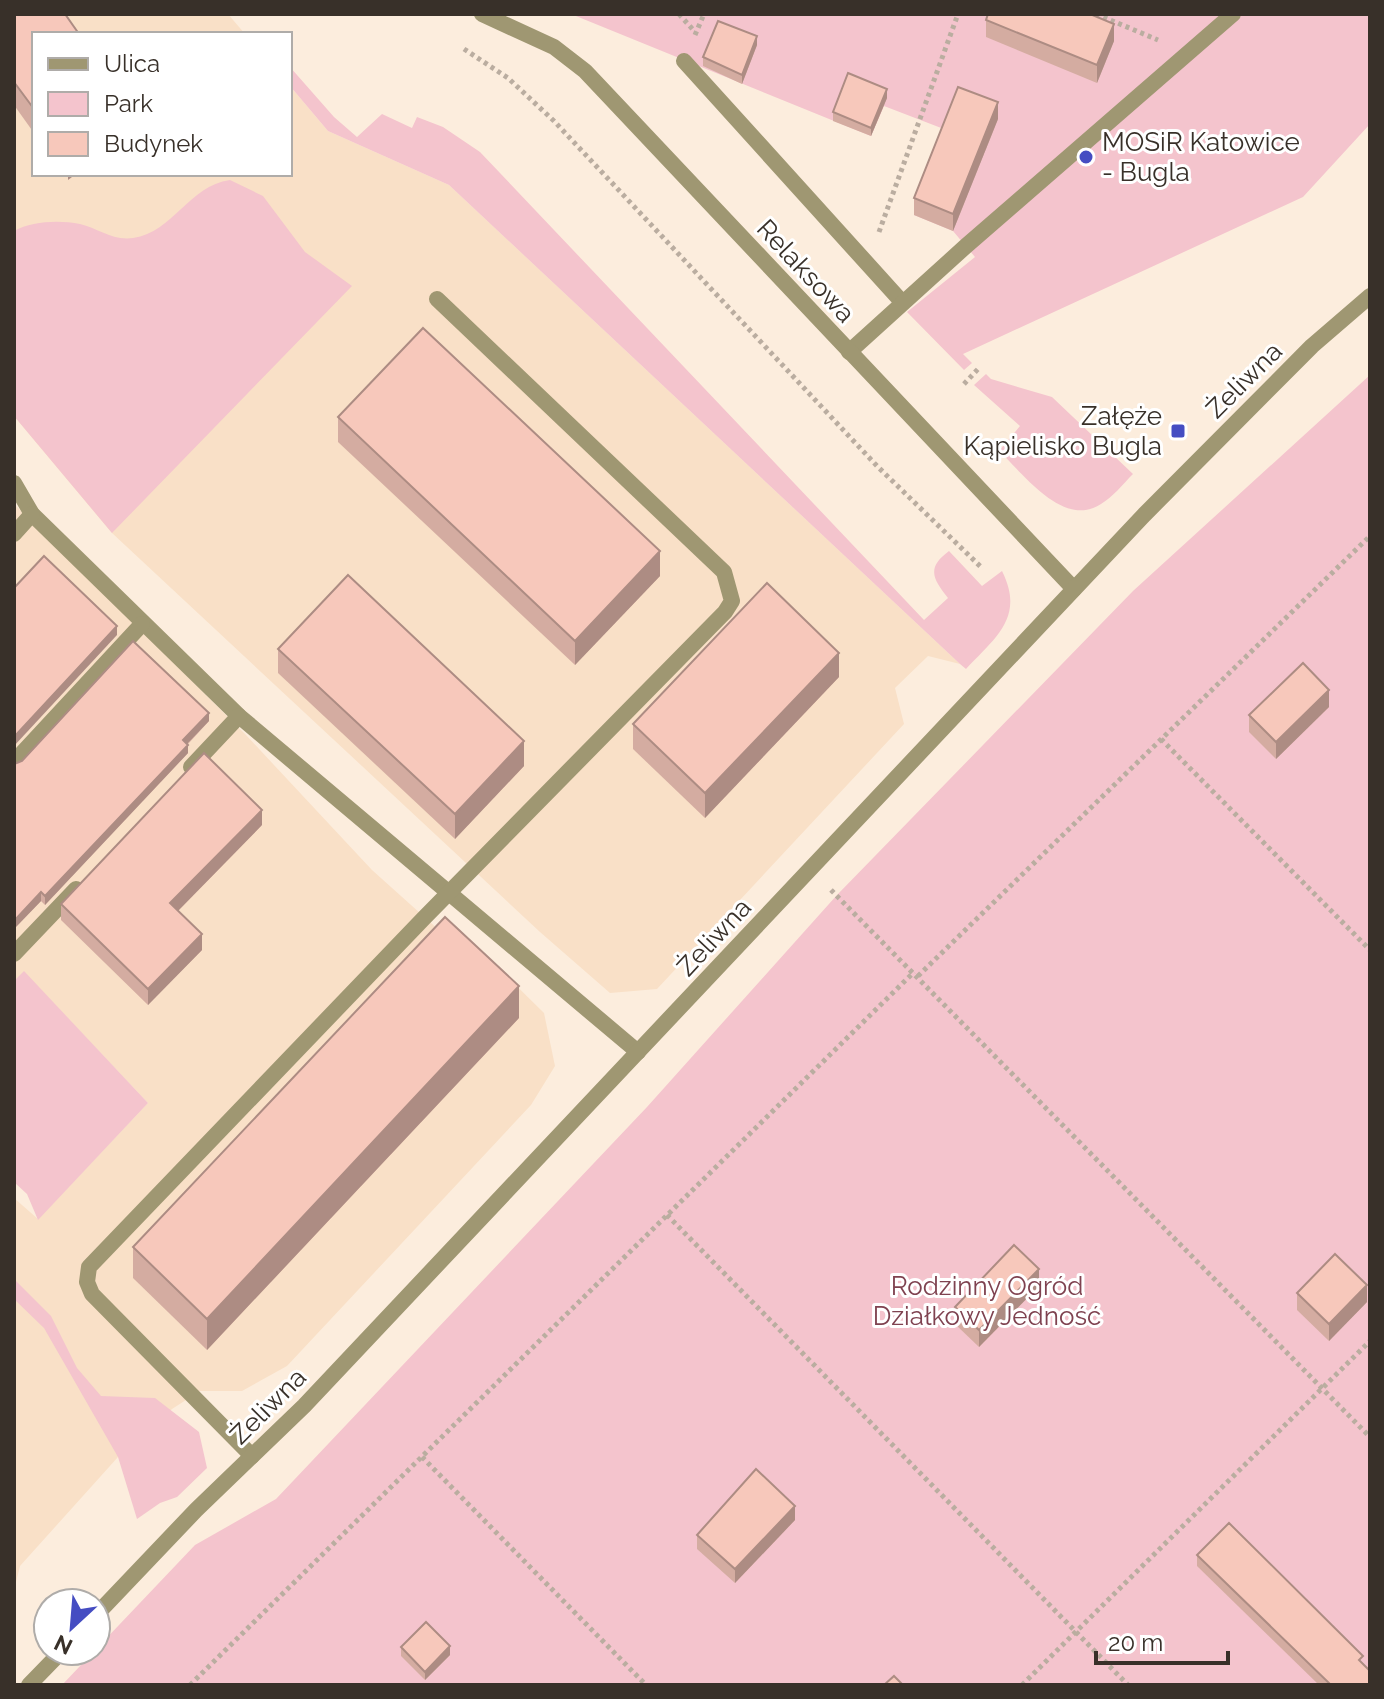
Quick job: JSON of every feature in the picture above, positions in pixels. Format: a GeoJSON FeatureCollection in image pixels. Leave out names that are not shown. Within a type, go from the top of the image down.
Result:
{"type":"FeatureCollection","features":[{"type":"Feature","properties":{"kind":"street","name":"Relaksowa"},"geometry":{"type":"LineString","coordinates":[[482,14],[554,47],[585,71],[1074,589]]}},
{"type":"Feature","properties":{"kind":"street"},"geometry":{"type":"LineString","coordinates":[[849,352],[902,302],[1233,14]]}},
{"type":"Feature","properties":{"kind":"street"},"geometry":{"type":"LineString","coordinates":[[684,61],[902,302]]}},
{"type":"Feature","properties":{"kind":"street","name":"Żeliwna"},"geometry":{"type":"LineString","coordinates":[[112,1599],[304,1406],[1074,589],[1312,346],[1370,296]]}},
{"type":"Feature","properties":{"kind":"street"},"geometry":{"type":"LineString","coordinates":[[252,1456],[92,1294],[87,1282],[89,1267],[725,612],[732,601],[724,572],[437,299]]}},
{"type":"Feature","properties":{"kind":"street"},"geometry":{"type":"LineString","coordinates":[[16,489],[32,514],[239,716],[638,1052]]}},
{"type":"Feature","properties":{"kind":"street"},"geometry":{"type":"LineString","coordinates":[[14,534],[32,514]]}},
{"type":"Feature","properties":{"kind":"street"},"geometry":{"type":"LineString","coordinates":[[14,762],[142,624]]}},
{"type":"Feature","properties":{"kind":"street"},"geometry":{"type":"LineString","coordinates":[[175,784],[239,716]]}},
{"type":"Feature","properties":{"kind":"street"},"geometry":{"type":"LineString","coordinates":[[14,954],[89,875]]}},
{"type":"Feature","properties":{"kind":"street"},"geometry":{"type":"LineString","coordinates":[[29,1685],[46,1667]]}},
{"type":"Feature","properties":{"kind":"path"},"geometry":{"type":"LineString","coordinates":[[679,14],[696,33]]}},
{"type":"Feature","properties":{"kind":"path"},"geometry":{"type":"LineString","coordinates":[[867,263],[922,121],[958,14]]}},
{"type":"Feature","properties":{"kind":"path"},"geometry":{"type":"LineString","coordinates":[[1096,14],[1189,52]]}},
{"type":"Feature","properties":{"kind":"path"},"geometry":{"type":"LineString","coordinates":[[464,49],[508,78],[554,121],[877,466],[983,569]]}},
{"type":"Feature","properties":{"kind":"path"},"geometry":{"type":"LineString","coordinates":[[964,384],[979,368]]}},
{"type":"Feature","properties":{"kind":"path"},"geometry":{"type":"LineString","coordinates":[[190,1685],[667,1215],[1370,536]]}},
{"type":"Feature","properties":{"kind":"path"},"geometry":{"type":"LineString","coordinates":[[1161,739],[1370,950]]}},
{"type":"Feature","properties":{"kind":"path"},"geometry":{"type":"LineString","coordinates":[[810,870],[1370,1437]]}},
{"type":"Feature","properties":{"kind":"path"},"geometry":{"type":"LineString","coordinates":[[667,1215],[1128,1685]]}},
{"type":"Feature","properties":{"kind":"path"},"geometry":{"type":"LineString","coordinates":[[1022,1685],[1370,1341]]}},
{"type":"Feature","properties":{"kind":"path"},"geometry":{"type":"LineString","coordinates":[[422,1457],[646,1685]]}},
{"type":"Feature","properties":{"kind":"shaded area"},"geometry":{"type":"Polygon","coordinates":[[[14,14],[228,14],[243,32],[32,32],[32,176],[292,176],[292,88],[328,131],[449,185],[960,664],[928,656],[895,688],[904,724],[657,989],[610,993],[540,932],[112,533],[14,416],[14,14]]]}},
{"type":"Feature","properties":{"kind":"shaded area"},"geometry":{"type":"Polygon","coordinates":[[[14,504],[246,735],[372,870],[440,931],[486,956],[544,1013],[555,1066],[531,1105],[287,1366],[242,1391],[200,1391],[172,1409],[118,1457],[20,1566],[14,1590],[14,1198],[38,1219],[148,1103],[24,972],[14,981],[14,504]]]}},
{"type":"Feature","properties":{"kind":"green space","name":"MOSiR Katowice - Bugla"},"geometry":{"type":"Polygon","coordinates":[[[571,14],[1370,14],[1370,124],[1303,197],[963,354],[972,363],[964,370],[907,312],[975,257],[953,231],[914,215],[949,131],[884,106],[871,136],[571,14]]]}},
{"type":"Feature","properties":{"kind":"green space"},"geometry":{"type":"Polygon","coordinates":[[[292,69],[334,117],[357,137],[382,114],[412,128],[417,117],[443,127],[480,152],[924,620],[948,598],[934,574],[937,563],[949,551],[982,586],[1002,571],[1008,587],[1009,614],[997,636],[966,669],[449,185],[328,131],[292,88],[292,69]]]}},
{"type":"Feature","properties":{"kind":"green space"},"geometry":{"type":"Polygon","coordinates":[[[230,180],[263,196],[305,252],[352,286],[112,533],[14,416],[14,231],[37,223],[63,222],[80,224],[118,238],[133,238],[160,227],[203,191],[230,180]]]}},
{"type":"Feature","properties":{"kind":"green space"},"geometry":{"type":"Polygon","coordinates":[[[986,374],[991,379],[1052,397],[1133,474],[1114,494],[1087,510],[1058,504],[1032,484],[999,451],[1020,426],[974,385],[986,374]]]}},
{"type":"Feature","properties":{"kind":"green space","name":"Rodzinny Ogród Działkowy Jedność"},"geometry":{"type":"Polygon","coordinates":[[[1370,375],[1370,1685],[62,1685],[79,1667],[112,1667],[112,1632],[195,1545],[276,1499],[647,1107],[837,895],[1133,591],[1370,375]]]}},
{"type":"Feature","properties":{"kind":"green space"},"geometry":{"type":"Polygon","coordinates":[[[24,971],[148,1103],[38,1220],[27,1194],[14,1182],[14,981],[24,971]]]}},
{"type":"Feature","properties":{"kind":"green space"},"geometry":{"type":"Polygon","coordinates":[[[14,1279],[51,1316],[77,1368],[101,1396],[155,1398],[199,1432],[207,1468],[177,1497],[160,1503],[137,1519],[118,1457],[44,1328],[14,1299],[14,1279]]]}},
{"type":"Feature","properties":{"kind":"building"},"geometry":{"type":"Polygon","coordinates":[[[14,14],[65,14],[78,32],[32,32],[32,106],[14,82],[14,14]]]}},
{"type":"Feature","properties":{"kind":"building"},"geometry":{"type":"Polygon","coordinates":[[[988,14],[1090,14],[1114,24],[1097,65],[986,20],[988,14]]]}},
{"type":"Feature","properties":{"kind":"building"},"geometry":{"type":"Polygon","coordinates":[[[718,21],[757,36],[742,75],[703,57],[718,21]]]}},
{"type":"Feature","properties":{"kind":"building"},"geometry":{"type":"Polygon","coordinates":[[[848,73],[887,89],[871,128],[833,112],[848,73]]]}},
{"type":"Feature","properties":{"kind":"building"},"geometry":{"type":"Polygon","coordinates":[[[958,87],[998,102],[953,214],[914,198],[958,87]]]}},
{"type":"Feature","properties":{"kind":"building"},"geometry":{"type":"Polygon","coordinates":[[[423,328],[660,551],[575,641],[338,417],[423,328]]]}},
{"type":"Feature","properties":{"kind":"building"},"geometry":{"type":"Polygon","coordinates":[[[44,556],[117,626],[14,737],[14,588],[44,556]]]}},
{"type":"Feature","properties":{"kind":"building"},"geometry":{"type":"Polygon","coordinates":[[[348,575],[524,741],[455,814],[278,649],[348,575]]]}},
{"type":"Feature","properties":{"kind":"building"},"geometry":{"type":"Polygon","coordinates":[[[767,583],[839,653],[705,793],[633,724],[767,583]]]}},
{"type":"Feature","properties":{"kind":"building"},"geometry":{"type":"Polygon","coordinates":[[[133,641],[209,713],[183,740],[188,745],[45,896],[41,892],[14,921],[14,764],[22,761],[133,641]]]}},
{"type":"Feature","properties":{"kind":"building"},"geometry":{"type":"Polygon","coordinates":[[[1303,663],[1329,690],[1276,742],[1249,715],[1303,663]]]}},
{"type":"Feature","properties":{"kind":"building"},"geometry":{"type":"Polygon","coordinates":[[[204,753],[262,810],[170,903],[202,934],[148,989],[61,904],[204,753]]]}},
{"type":"Feature","properties":{"kind":"building"},"geometry":{"type":"Polygon","coordinates":[[[445,917],[519,986],[207,1319],[133,1247],[445,917]]]}},
{"type":"Feature","properties":{"kind":"building"},"geometry":{"type":"Polygon","coordinates":[[[1014,1245],[1039,1269],[979,1330],[955,1307],[1014,1245]]]}},
{"type":"Feature","properties":{"kind":"building"},"geometry":{"type":"Polygon","coordinates":[[[1335,1254],[1367,1285],[1329,1324],[1297,1293],[1335,1254]]]}},
{"type":"Feature","properties":{"kind":"building"},"geometry":{"type":"Polygon","coordinates":[[[756,1469],[795,1506],[735,1569],[697,1535],[756,1469]]]}},
{"type":"Feature","properties":{"kind":"building"},"geometry":{"type":"Polygon","coordinates":[[[1229,1523],[1363,1656],[1359,1660],[1370,1671],[1370,1685],[1331,1685],[1197,1555],[1229,1523]]]}},
{"type":"Feature","properties":{"kind":"building"},"geometry":{"type":"Polygon","coordinates":[[[426,1622],[450,1646],[425,1672],[401,1647],[426,1622]]]}},
{"type":"Feature","properties":{"kind":"building"},"geometry":{"type":"Polygon","coordinates":[[[894,1676],[903,1685],[884,1685],[894,1676]]]}},
{"type":"Feature","properties":{"kind":"place","name":"MOSiR Katowice - Bugla"},"geometry":{"type":"Point","coordinates":[1086,157]}},
{"type":"Feature","properties":{"kind":"place","name":"Załęże Kąpielisko Bugla"},"geometry":{"type":"Point","coordinates":[1178,431]}}]}
